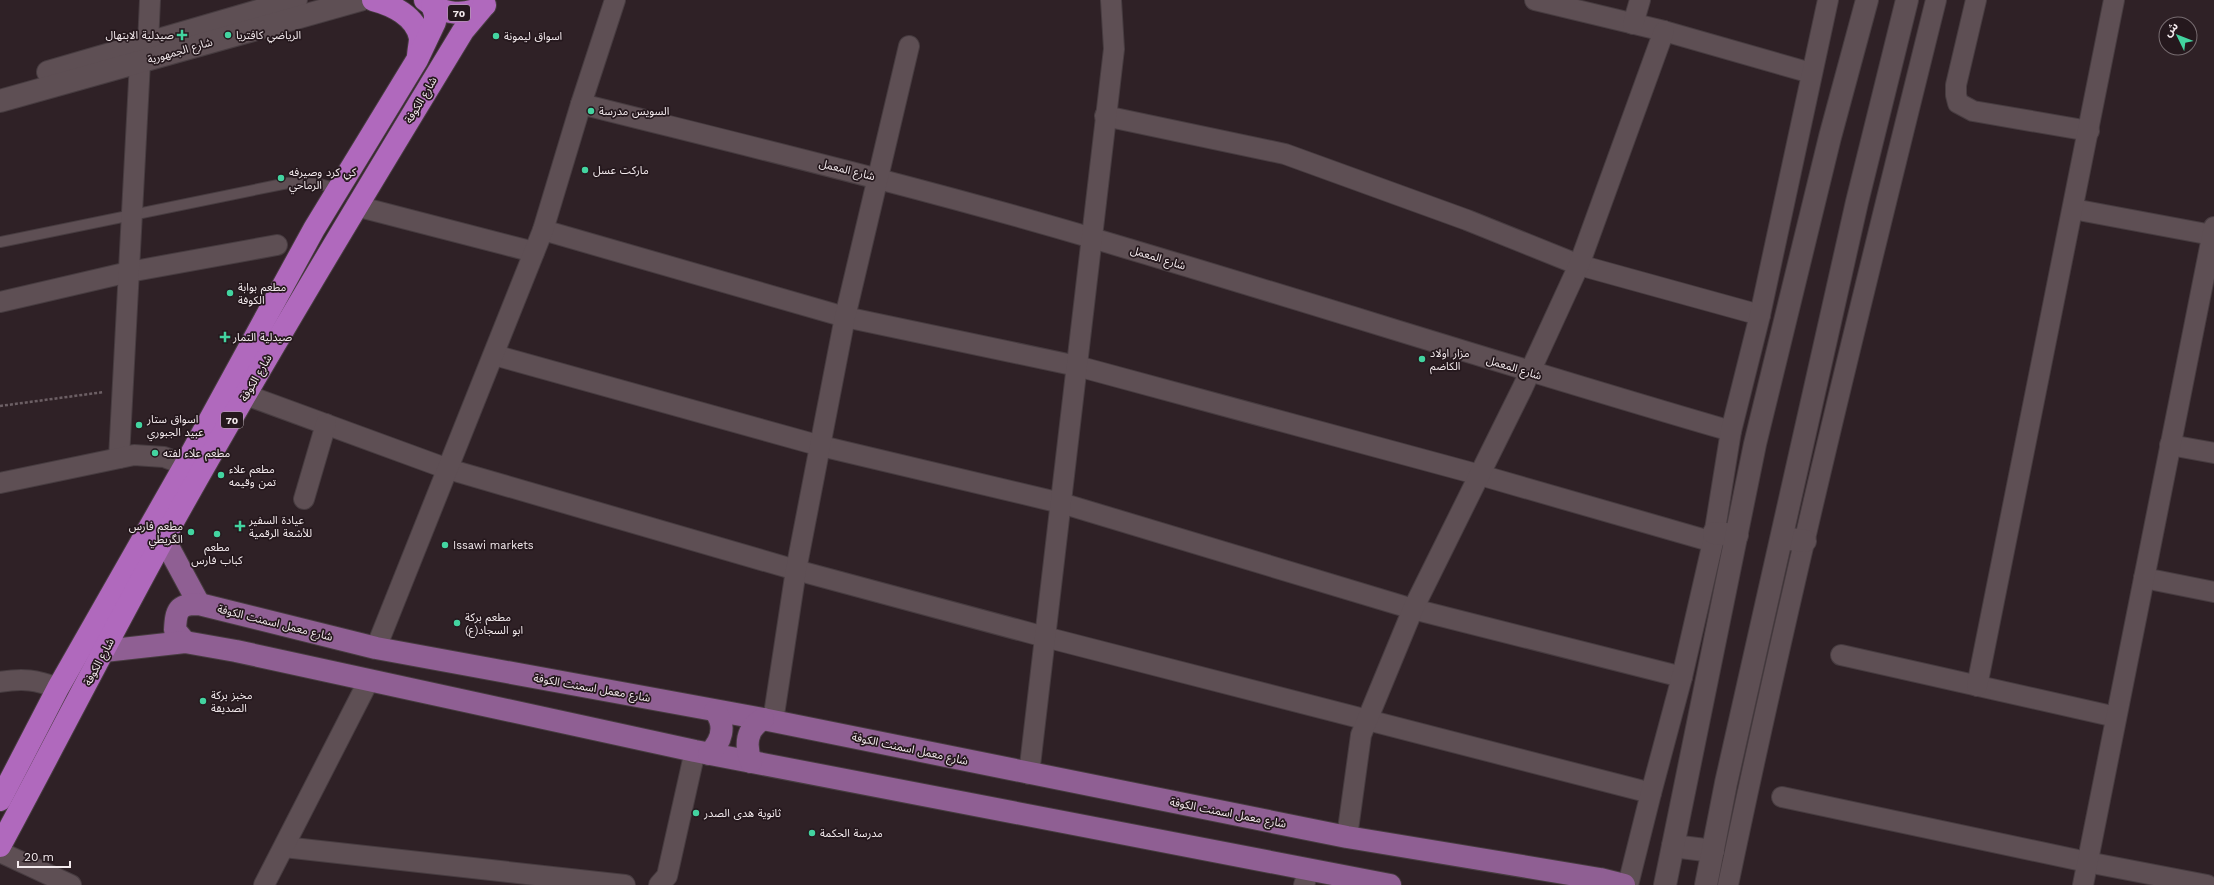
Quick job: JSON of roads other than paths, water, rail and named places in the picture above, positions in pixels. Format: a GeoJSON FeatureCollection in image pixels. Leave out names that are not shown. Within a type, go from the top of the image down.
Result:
{"type":"FeatureCollection","features":[{"type":"Feature","properties":{"kind":"highway"},"geometry":{"type":"LineString","coordinates":[[373,0],[396,8],[408,17],[416,27],[420,39],[417,60]]}},
{"type":"Feature","properties":{"kind":"highway","name":"شارع الكوفة"},"geometry":{"type":"LineString","coordinates":[[0,800],[58,688],[185,465],[314,229],[417,60],[435,22],[435,14],[429,3]]}},
{"type":"Feature","properties":{"kind":"highway","name":"70"},"geometry":{"type":"LineString","coordinates":[[429,3],[440,10],[458,13],[467,13],[488,3]]}},
{"type":"Feature","properties":{"kind":"highway","name":"شارع الكوفة"},"geometry":{"type":"LineString","coordinates":[[0,846],[164,539],[246,395],[356,206],[463,31],[488,3]]}},
{"type":"Feature","properties":{"kind":"main road"},"geometry":{"type":"LineString","coordinates":[[164,539],[199,604],[189,604],[180,608],[177,612],[175,630],[185,642]]}},
{"type":"Feature","properties":{"kind":"main road","name":"شارع معمل اسمنت الكوفة"},"geometry":{"type":"LineString","coordinates":[[199,604],[376,648],[768,720],[1029,774],[1347,836],[1594,878],[1624,885]]}},
{"type":"Feature","properties":{"kind":"main road"},"geometry":{"type":"LineString","coordinates":[[104,651],[185,642],[236,651],[702,753],[1306,877],[1390,885]]}},
{"type":"Feature","properties":{"kind":"main road"},"geometry":{"type":"LineString","coordinates":[[702,753],[720,740],[722,731],[721,723],[715,711]]}},
{"type":"Feature","properties":{"kind":"main road"},"geometry":{"type":"LineString","coordinates":[[751,762],[747,752],[749,735],[753,728],[768,720]]}},
{"type":"Feature","properties":{"kind":"street"},"geometry":{"type":"LineString","coordinates":[[119,458],[132,214],[144,53],[150,0]]}},
{"type":"Feature","properties":{"kind":"street","name":"شارع الجمهورية"},"geometry":{"type":"LineString","coordinates":[[0,102],[144,53],[243,8],[296,0]]}},
{"type":"Feature","properties":{"kind":"street","name":"شارع الجمهورية"},"geometry":{"type":"LineString","coordinates":[[0,86],[144,53],[360,0]]}},
{"type":"Feature","properties":{"kind":"street"},"geometry":{"type":"LineString","coordinates":[[376,648],[543,230],[581,104],[615,0]]}},
{"type":"Feature","properties":{"kind":"street"},"geometry":{"type":"LineString","coordinates":[[1029,774],[1105,116],[1114,50],[1110,0]]}},
{"type":"Feature","properties":{"kind":"street"},"geometry":{"type":"LineString","coordinates":[[1535,0],[1664,31],[1811,73]]}},
{"type":"Feature","properties":{"kind":"street"},"geometry":{"type":"LineString","coordinates":[[1633,24],[1640,0]]}},
{"type":"Feature","properties":{"kind":"street"},"geometry":{"type":"LineString","coordinates":[[1628,885],[1650,793],[1682,677],[1714,538],[1731,432],[1760,315],[1811,73],[1828,0]]}},
{"type":"Feature","properties":{"kind":"street"},"geometry":{"type":"LineString","coordinates":[[1665,885],[1755,444],[1826,152],[1867,0]]}},
{"type":"Feature","properties":{"kind":"street"},"geometry":{"type":"LineString","coordinates":[[1706,885],[1726,783],[1857,202],[1907,0]]}},
{"type":"Feature","properties":{"kind":"street"},"geometry":{"type":"LineString","coordinates":[[1728,885],[1851,341],[1936,0]]}},
{"type":"Feature","properties":{"kind":"street"},"geometry":{"type":"LineString","coordinates":[[1976,0],[1956,85],[1958,103],[1973,111],[2089,131]]}},
{"type":"Feature","properties":{"kind":"street"},"geometry":{"type":"LineString","coordinates":[[1977,686],[2114,0]]}},
{"type":"Feature","properties":{"kind":"street"},"geometry":{"type":"LineString","coordinates":[[1347,836],[1361,735],[1413,610],[1480,475],[1579,265],[1664,31]]}},
{"type":"Feature","properties":{"kind":"street"},"geometry":{"type":"LineString","coordinates":[[768,720],[845,317],[909,46]]}},
{"type":"Feature","properties":{"kind":"street","name":"شارع المعمل"},"geometry":{"type":"LineString","coordinates":[[581,104],[878,178],[1092,238],[1529,373],[1731,432]]}},
{"type":"Feature","properties":{"kind":"street"},"geometry":{"type":"LineString","coordinates":[[1105,116],[1285,154],[1467,220],[1579,265],[1760,315]]}},
{"type":"Feature","properties":{"kind":"street"},"geometry":{"type":"LineString","coordinates":[[356,206],[534,252]]}},
{"type":"Feature","properties":{"kind":"street"},"geometry":{"type":"LineString","coordinates":[[2073,209],[2213,231],[2206,313],[2170,445],[2083,885]]}},
{"type":"Feature","properties":{"kind":"street"},"geometry":{"type":"LineString","coordinates":[[543,230],[845,317],[1077,366],[1714,538],[1737,535]]}},
{"type":"Feature","properties":{"kind":"street"},"geometry":{"type":"LineString","coordinates":[[0,302],[129,272],[277,245]]}},
{"type":"Feature","properties":{"kind":"street"},"geometry":{"type":"LineString","coordinates":[[494,355],[821,446],[1061,503],[1413,610],[1682,677]]}},
{"type":"Feature","properties":{"kind":"street"},"geometry":{"type":"LineString","coordinates":[[246,395],[448,469],[796,570],[1045,637],[1650,793]]}},
{"type":"Feature","properties":{"kind":"street"},"geometry":{"type":"LineString","coordinates":[[304,499],[326,424]]}},
{"type":"Feature","properties":{"kind":"street"},"geometry":{"type":"LineString","coordinates":[[2170,445],[2214,453]]}},
{"type":"Feature","properties":{"kind":"street"},"geometry":{"type":"LineString","coordinates":[[0,483],[119,458],[150,455],[164,456],[185,465]]}},
{"type":"Feature","properties":{"kind":"street"},"geometry":{"type":"LineString","coordinates":[[1782,538],[1805,541]]}},
{"type":"Feature","properties":{"kind":"street"},"geometry":{"type":"LineString","coordinates":[[2144,578],[2214,592]]}},
{"type":"Feature","properties":{"kind":"street"},"geometry":{"type":"LineString","coordinates":[[1841,655],[2116,717]]}},
{"type":"Feature","properties":{"kind":"street"},"geometry":{"type":"LineString","coordinates":[[0,682],[21,679],[34,680],[58,688]]}},
{"type":"Feature","properties":{"kind":"street"},"geometry":{"type":"LineString","coordinates":[[264,885],[369,680]]}},
{"type":"Feature","properties":{"kind":"street"},"geometry":{"type":"LineString","coordinates":[[658,885],[667,876],[702,753]]}},
{"type":"Feature","properties":{"kind":"street"},"geometry":{"type":"LineString","coordinates":[[1782,797],[2087,862],[2207,885]]}},
{"type":"Feature","properties":{"kind":"street"},"geometry":{"type":"LineString","coordinates":[[1673,846],[1713,851]]}},
{"type":"Feature","properties":{"kind":"street"},"geometry":{"type":"LineString","coordinates":[[284,847],[625,885]]}},
{"type":"Feature","properties":{"kind":"street"},"geometry":{"type":"LineString","coordinates":[[0,852],[71,885]]}},
{"type":"Feature","properties":{"kind":"lane"},"geometry":{"type":"LineString","coordinates":[[0,242],[288,183],[320,184],[338,189]]}},
{"type":"Feature","properties":{"kind":"place","name":"صيدلية الابتهال"},"geometry":{"type":"Point","coordinates":[182,35]}},
{"type":"Feature","properties":{"kind":"place","name":"الرياضي كافتريا"},"geometry":{"type":"Point","coordinates":[228,35]}},
{"type":"Feature","properties":{"kind":"place","name":"اسواق ليمونة"},"geometry":{"type":"Point","coordinates":[496,36]}},
{"type":"Feature","properties":{"kind":"place","name":"السويس مدرسة"},"geometry":{"type":"Point","coordinates":[591,111]}},
{"type":"Feature","properties":{"kind":"place","name":"ماركت عسل"},"geometry":{"type":"Point","coordinates":[585,170]}},
{"type":"Feature","properties":{"kind":"place","name":"كي كرد وصيرفه الرماحي"},"geometry":{"type":"Point","coordinates":[281,178]}},
{"type":"Feature","properties":{"kind":"place","name":"مطعم بوابة الكوفة"},"geometry":{"type":"Point","coordinates":[230,293]}},
{"type":"Feature","properties":{"kind":"place","name":"صيدلية التمار"},"geometry":{"type":"Point","coordinates":[225,337]}},
{"type":"Feature","properties":{"kind":"place","name":"مزار اولاد الكاضم"},"geometry":{"type":"Point","coordinates":[1422,359]}},
{"type":"Feature","properties":{"kind":"place","name":"اسواق ستار عبيد الجبوري"},"geometry":{"type":"Point","coordinates":[139,425]}},
{"type":"Feature","properties":{"kind":"place","name":"مطعم علاء لفته"},"geometry":{"type":"Point","coordinates":[155,453]}},
{"type":"Feature","properties":{"kind":"place","name":"مطعم علاء تمن وقيمه"},"geometry":{"type":"Point","coordinates":[221,475]}},
{"type":"Feature","properties":{"kind":"place","name":"عيادة السفير للأشعة الرقمية"},"geometry":{"type":"Point","coordinates":[240,526]}},
{"type":"Feature","properties":{"kind":"place","name":"مطعم فارس الگريطي"},"geometry":{"type":"Point","coordinates":[191,532]}},
{"type":"Feature","properties":{"kind":"place","name":"مطعم كباب فارس"},"geometry":{"type":"Point","coordinates":[217,534]}},
{"type":"Feature","properties":{"kind":"place","name":"Issawi markets"},"geometry":{"type":"Point","coordinates":[445,545]}},
{"type":"Feature","properties":{"kind":"place","name":"مطعم بركة ابو السجاد(ع)"},"geometry":{"type":"Point","coordinates":[457,623]}},
{"type":"Feature","properties":{"kind":"place","name":"مخبز بركة الصديقة"},"geometry":{"type":"Point","coordinates":[203,701]}},
{"type":"Feature","properties":{"kind":"place","name":"ثانوية هدى الصدر"},"geometry":{"type":"Point","coordinates":[696,813]}},
{"type":"Feature","properties":{"kind":"place","name":"مدرسة الحكمة"},"geometry":{"type":"Point","coordinates":[812,833]}}]}
